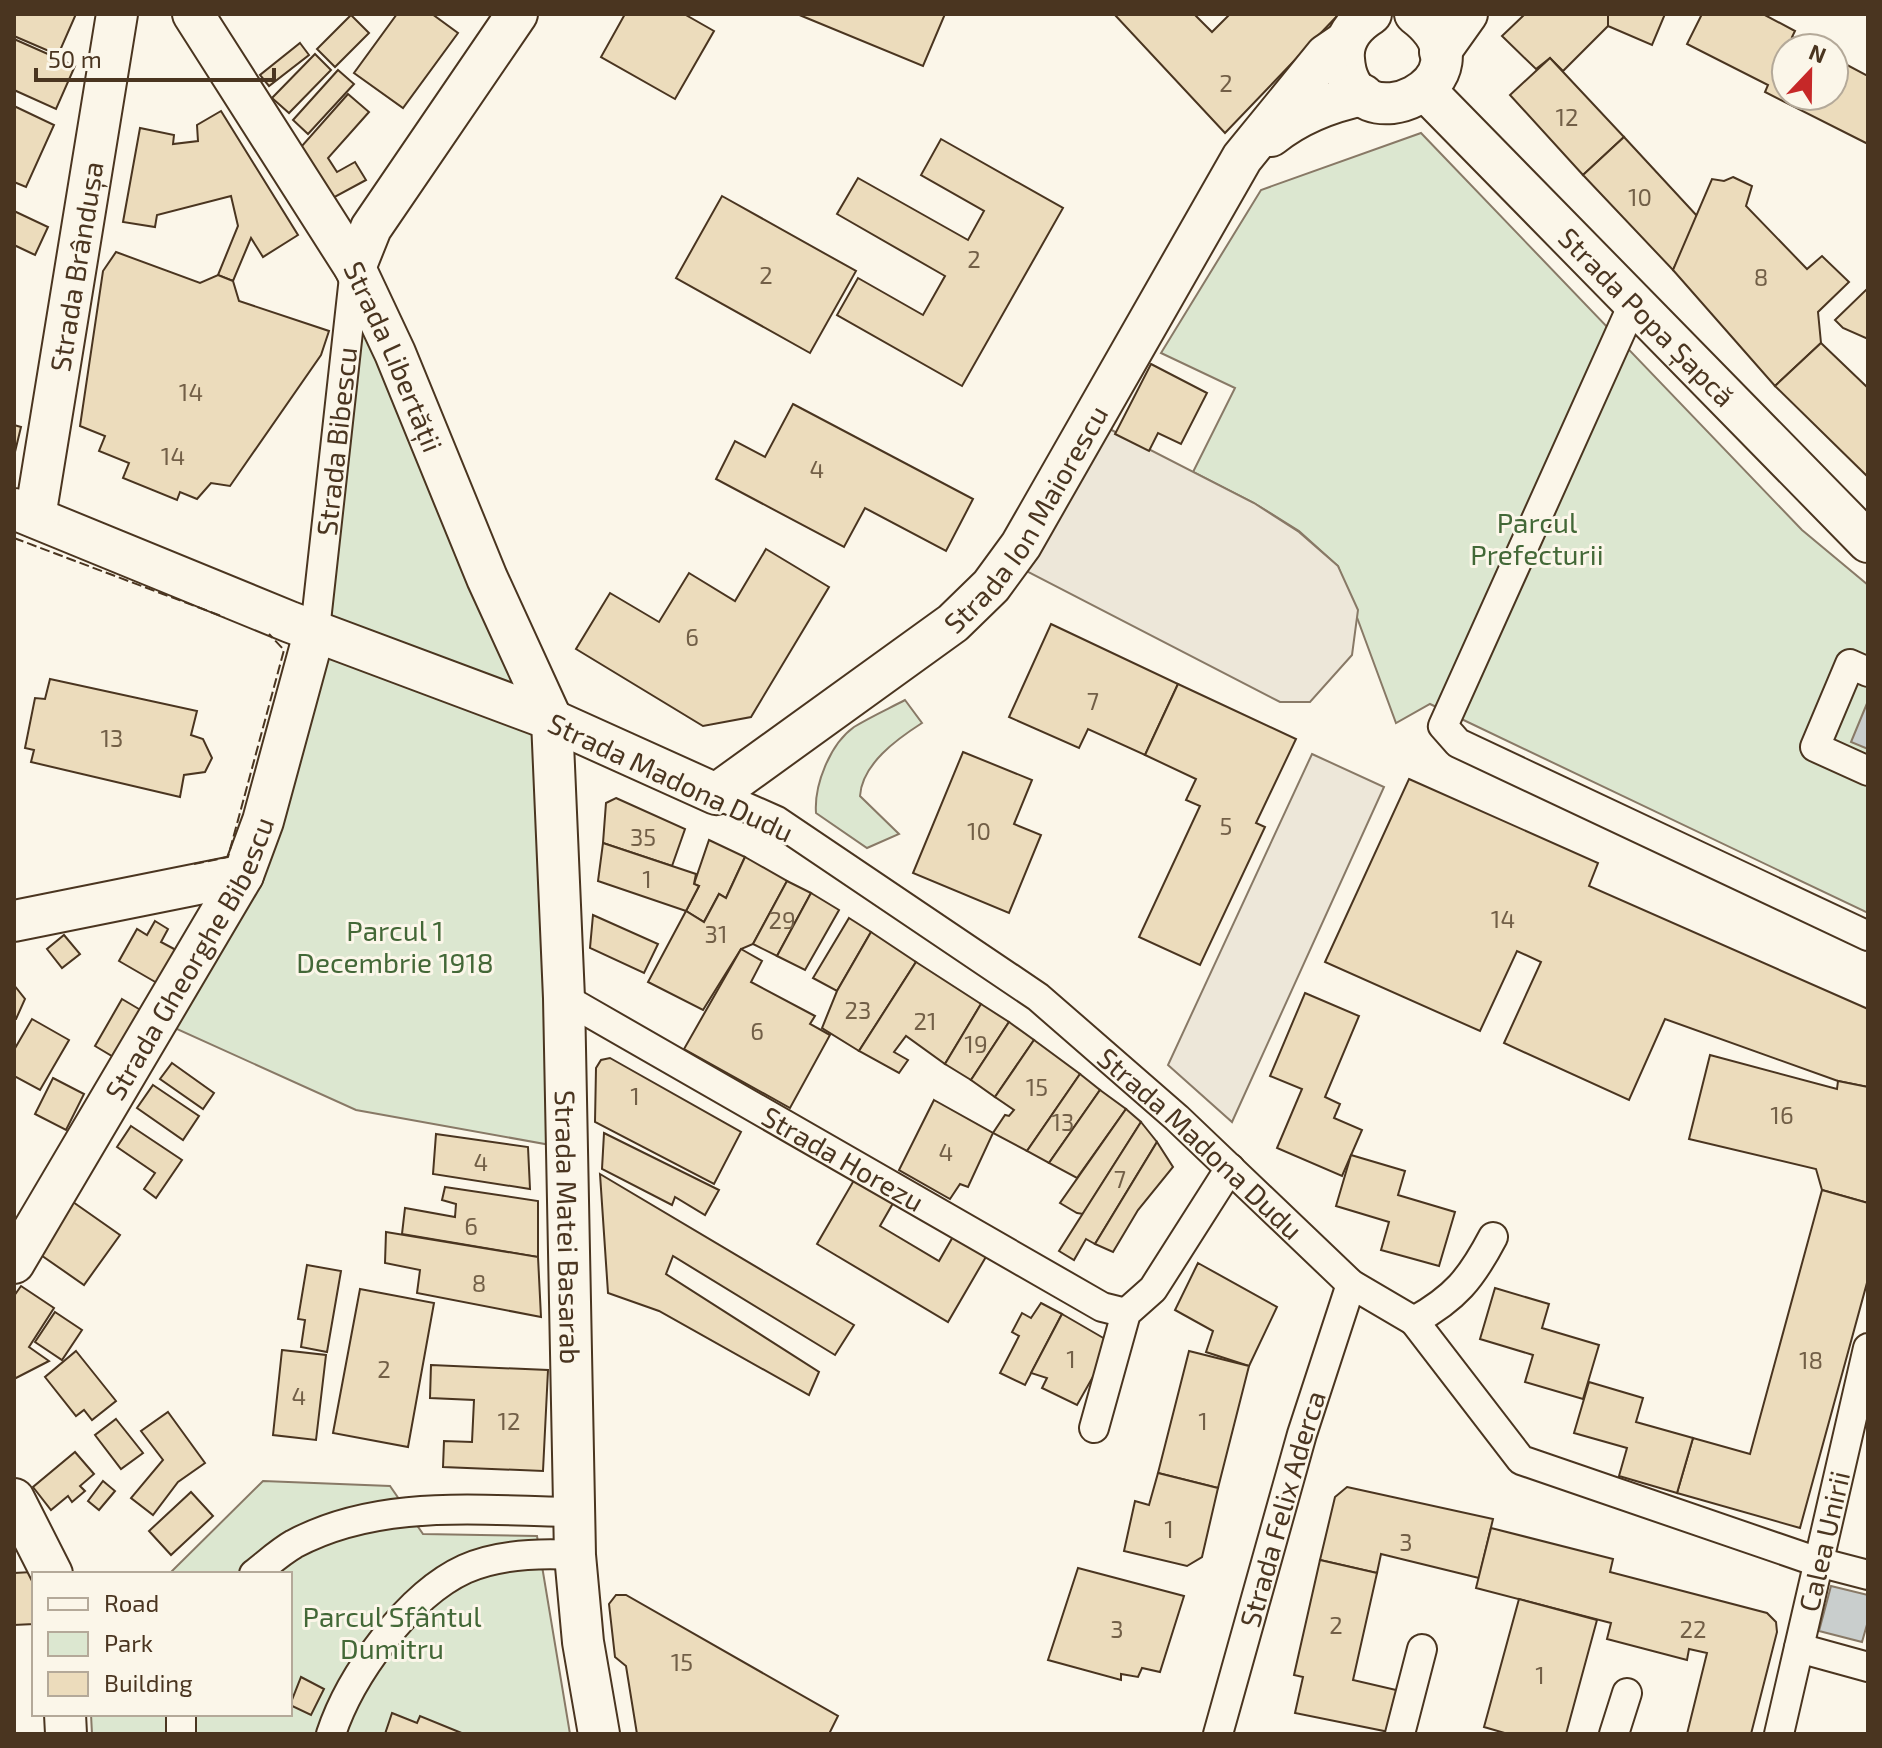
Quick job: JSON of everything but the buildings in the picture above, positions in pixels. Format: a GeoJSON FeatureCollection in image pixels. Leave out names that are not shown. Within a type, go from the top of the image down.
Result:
{"type":"FeatureCollection","features":[{"type":"Feature","properties":{"kind":"street","name":"Strada Brândușa"},"geometry":{"type":"LineString","coordinates":[[24,513],[117,14]]}},
{"type":"Feature","properties":{"kind":"street","name":"Strada Libertății"},"geometry":{"type":"LineString","coordinates":[[193,14],[355,268],[395,353],[487,578],[552,720]]}},
{"type":"Feature","properties":{"kind":"street","name":"Strada Bibescu"},"geometry":{"type":"LineString","coordinates":[[315,630],[355,268],[371,228],[517,14]]}},
{"type":"Feature","properties":{"kind":"street"},"geometry":{"type":"LineString","coordinates":[[1358,28],[1346,72],[1363,95],[1378,103],[1395,105],[1412,100],[1426,91],[1439,66],[1440,52],[1436,37],[1415,14]]}},
{"type":"Feature","properties":{"kind":"street"},"geometry":{"type":"LineString","coordinates":[[1440,52],[1467,14]]}},
{"type":"Feature","properties":{"kind":"street","name":"Strada Ion Maiorescu"},"geometry":{"type":"LineString","coordinates":[[716,794],[953,623],[991,586],[1021,545],[1242,158],[1326,55],[1358,28]]}},
{"type":"Feature","properties":{"kind":"street","name":"Strada Popa Șapcă"},"geometry":{"type":"LineString","coordinates":[[1426,91],[1868,542]]}},
{"type":"Feature","properties":{"kind":"street","name":"Strada Ion Maiorescu"},"geometry":{"type":"LineString","coordinates":[[1242,158],[1287,123],[1344,99],[1363,95]]}},
{"type":"Feature","properties":{"kind":"street"},"geometry":{"type":"LineString","coordinates":[[1634,302],[1443,726],[1458,743],[1868,936]]}},
{"type":"Feature","properties":{"kind":"street","name":"Strada Madona Dudu"},"geometry":{"type":"LineString","coordinates":[[24,513],[315,630],[552,720],[777,821],[1038,997],[1230,1168],[1351,1284],[1414,1321]]}},
{"type":"Feature","properties":{"kind":"street","name":"Strada Gheorghe Bibescu"},"geometry":{"type":"LineString","coordinates":[[14,1263],[243,875],[263,821],[315,630]]}},
{"type":"Feature","properties":{"kind":"street"},"geometry":{"type":"LineString","coordinates":[[1868,672],[1850,664],[1815,747],[1868,771]]}},
{"type":"Feature","properties":{"kind":"street","name":"Strada Matei Basarab"},"geometry":{"type":"LineString","coordinates":[[552,720],[564,998],[575,1555],[583,1642],[599,1734]]}},
{"type":"Feature","properties":{"kind":"street"},"geometry":{"type":"LineString","coordinates":[[14,921],[243,875]]}},
{"type":"Feature","properties":{"kind":"street","name":"Strada Horezu"},"geometry":{"type":"LineString","coordinates":[[564,998],[1102,1307],[1126,1313]]}},
{"type":"Feature","properties":{"kind":"street"},"geometry":{"type":"LineString","coordinates":[[1094,1428],[1126,1313],[1153,1289],[1230,1168]]}},
{"type":"Feature","properties":{"kind":"street"},"geometry":{"type":"LineString","coordinates":[[1493,1237],[1472,1276],[1444,1304],[1414,1321],[1521,1460],[1818,1562],[1868,1575]]}},
{"type":"Feature","properties":{"kind":"street","name":"Strada Felix Aderca"},"geometry":{"type":"LineString","coordinates":[[1218,1734],[1302,1434],[1351,1284]]}},
{"type":"Feature","properties":{"kind":"street","name":"Calea Unirii"},"geometry":{"type":"LineString","coordinates":[[1779,1734],[1868,1348]]}},
{"type":"Feature","properties":{"kind":"street"},"geometry":{"type":"LineString","coordinates":[[14,1499],[51,1572]]}},
{"type":"Feature","properties":{"kind":"street"},"geometry":{"type":"LineString","coordinates":[[257,1572],[293,1544],[347,1524],[405,1510],[574,1512]]}},
{"type":"Feature","properties":{"kind":"street"},"geometry":{"type":"LineString","coordinates":[[331,1734],[352,1687],[371,1656],[429,1595],[465,1569],[531,1556],[575,1555]]}},
{"type":"Feature","properties":{"kind":"street"},"geometry":{"type":"LineString","coordinates":[[1799,1648],[1868,1667]]}},
{"type":"Feature","properties":{"kind":"street"},"geometry":{"type":"LineString","coordinates":[[1400,1734],[1422,1649]]}},
{"type":"Feature","properties":{"kind":"street"},"geometry":{"type":"LineString","coordinates":[[1614,1734],[1627,1693]]}},
{"type":"Feature","properties":{"kind":"green space","name":"Parcul Prefecturii"},"geometry":{"type":"Polygon","coordinates":[[[1421,133],[1802,530],[1868,585],[1868,913],[1430,704],[1396,723],[1338,566],[1299,531],[1254,503],[1193,472],[1235,388],[1161,353],[1261,190],[1421,133]]]}},
{"type":"Feature","properties":{"kind":"green space","name":"Parcul 1 Decembrie 1918"},"geometry":{"type":"Polygon","coordinates":[[[354,298],[532,673],[567,1148],[356,1110],[157,1020],[305,685],[354,298]]]}},
{"type":"Feature","properties":{"kind":"green space"},"geometry":{"type":"Polygon","coordinates":[[[905,700],[922,723],[874,763],[862,784],[860,796],[899,834],[867,848],[816,813],[821,778],[831,754],[845,734],[905,700]]]}},
{"type":"Feature","properties":{"kind":"green space","name":"Parcul Sfântul Dumitru"},"geometry":{"type":"Polygon","coordinates":[[[263,1481],[390,1486],[423,1534],[537,1536],[570,1734],[92,1734],[91,1716],[292,1716],[292,1572],[171,1572],[263,1481]]]}},
{"type":"Feature","properties":{"kind":"shaded area"},"geometry":{"type":"Polygon","coordinates":[[[1092,420],[1254,503],[1299,532],[1338,566],[1358,610],[1352,655],[1310,702],[1280,702],[1009,562],[1092,420]]]}},
{"type":"Feature","properties":{"kind":"shaded area"},"geometry":{"type":"Polygon","coordinates":[[[1868,701],[1868,749],[1851,742],[1868,701]]]}},
{"type":"Feature","properties":{"kind":"shaded area"},"geometry":{"type":"Polygon","coordinates":[[[1312,754],[1384,787],[1232,1122],[1168,1065],[1312,754]]]}},
{"type":"Feature","properties":{"kind":"shaded area"},"geometry":{"type":"Polygon","coordinates":[[[1831,1586],[1868,1595],[1868,1621],[1862,1642],[1819,1631],[1831,1586]]]}},
{"type":"Feature","properties":{"kind":"fence"},"geometry":{"type":"LineString","coordinates":[[14,538],[224,617]]}},
{"type":"Feature","properties":{"kind":"fence"},"geometry":{"type":"LineString","coordinates":[[194,864],[228,857],[284,650],[269,634]]}}]}
